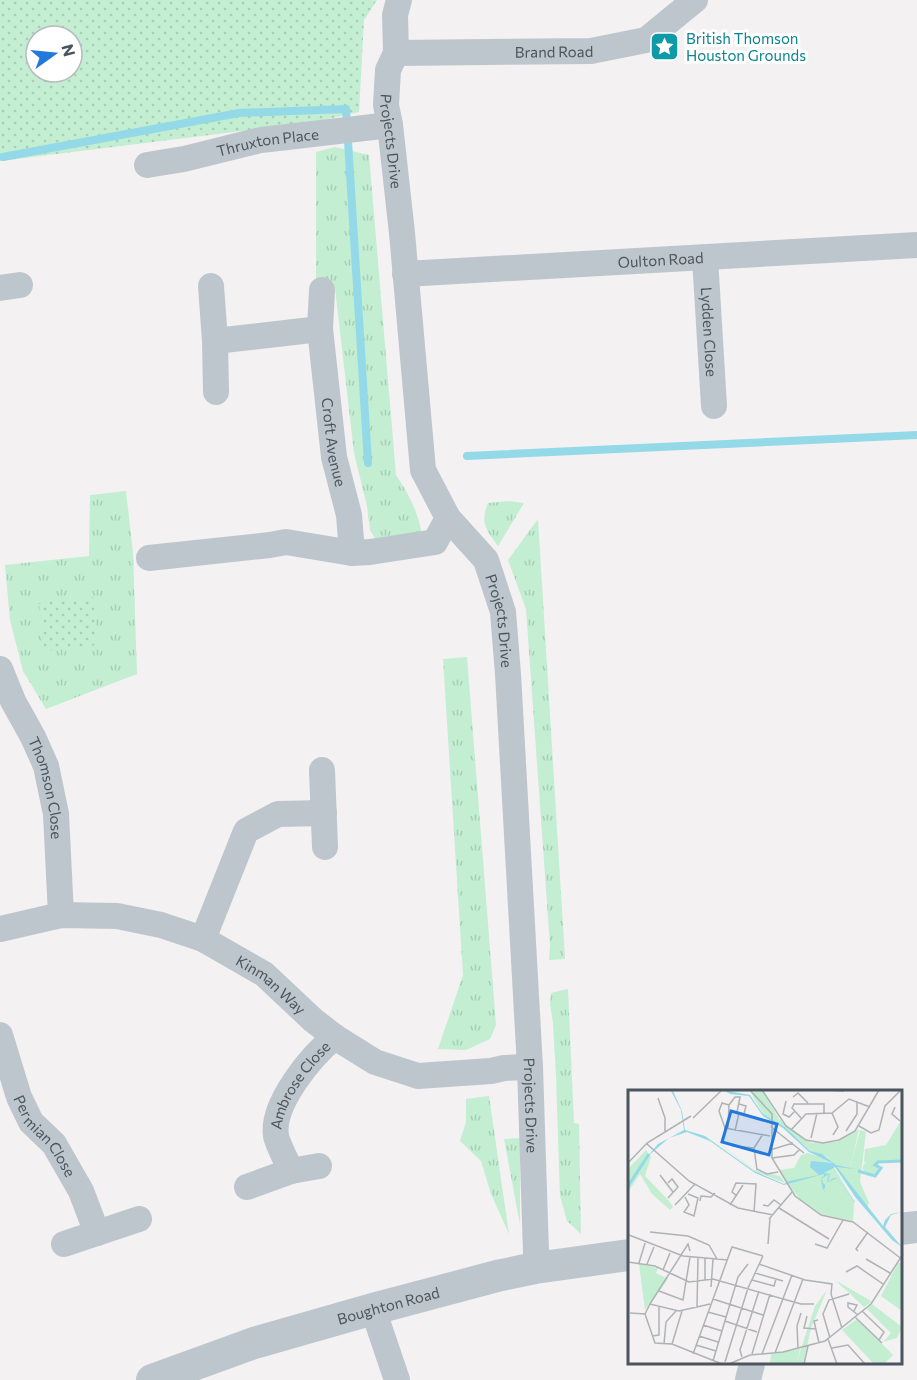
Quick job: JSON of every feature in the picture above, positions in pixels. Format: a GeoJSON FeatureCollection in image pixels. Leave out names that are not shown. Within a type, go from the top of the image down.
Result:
{"type":"FeatureCollection","features":[{"type":"Feature","properties":{"kind":"street","name":"Projects Drive"},"geometry":{"type":"LineString","coordinates":[[399,0],[395,15],[396,53],[388,70],[386,105],[381,126],[405,274],[423,470],[448,518],[486,561],[503,612],[530,1067],[535,1268]]}},
{"type":"Feature","properties":{"kind":"street","name":"Brand Road"},"geometry":{"type":"LineString","coordinates":[[396,53],[591,51],[646,40],[695,0]]}},
{"type":"Feature","properties":{"kind":"street","name":"Thruxton Place"},"geometry":{"type":"LineString","coordinates":[[147,165],[184,159],[261,140],[381,126]]}},
{"type":"Feature","properties":{"kind":"street","name":"Oulton Road"},"geometry":{"type":"LineString","coordinates":[[405,274],[917,245]]}},
{"type":"Feature","properties":{"kind":"street","name":"Lydden Close"},"geometry":{"type":"LineString","coordinates":[[705,258],[714,406]]}},
{"type":"Feature","properties":{"kind":"street"},"geometry":{"type":"LineString","coordinates":[[211,286],[216,392]]}},
{"type":"Feature","properties":{"kind":"street","name":"Croft Avenue"},"geometry":{"type":"LineString","coordinates":[[322,290],[320,329],[334,457],[349,515],[352,553]]}},
{"type":"Feature","properties":{"kind":"street"},"geometry":{"type":"LineString","coordinates":[[215,341],[320,329]]}},
{"type":"Feature","properties":{"kind":"street"},"geometry":{"type":"LineString","coordinates":[[149,558],[286,542],[352,553],[370,552],[435,542],[448,518]]}},
{"type":"Feature","properties":{"kind":"street","name":"Thomson Close"},"geometry":{"type":"LineString","coordinates":[[0,669],[13,701],[46,766],[56,814],[61,915]]}},
{"type":"Feature","properties":{"kind":"street"},"geometry":{"type":"LineString","coordinates":[[322,770],[325,847]]}},
{"type":"Feature","properties":{"kind":"street"},"geometry":{"type":"LineString","coordinates":[[203,939],[246,831],[278,814],[324,813]]}},
{"type":"Feature","properties":{"kind":"street","name":"Kinman Way"},"geometry":{"type":"LineString","coordinates":[[0,929],[61,915],[117,916],[160,925],[203,939],[264,974],[313,1020],[375,1062],[418,1076],[530,1067]]}},
{"type":"Feature","properties":{"kind":"street","name":"Permian Close"},"geometry":{"type":"LineString","coordinates":[[0,1035],[20,1097],[31,1122],[54,1144],[81,1191],[97,1233]]}},
{"type":"Feature","properties":{"kind":"street","name":"Ambrose Close"},"geometry":{"type":"LineString","coordinates":[[291,1171],[276,1136],[277,1118],[287,1092],[321,1048],[335,1037]]}},
{"type":"Feature","properties":{"kind":"street"},"geometry":{"type":"LineString","coordinates":[[247,1187],[291,1171],[319,1166]]}},
{"type":"Feature","properties":{"kind":"street"},"geometry":{"type":"LineString","coordinates":[[64,1244],[139,1220]]}},
{"type":"Feature","properties":{"kind":"street","name":"Boughton Road"},"geometry":{"type":"LineString","coordinates":[[152,1380],[254,1343],[497,1276],[535,1268],[628,1256]]}},
{"type":"Feature","properties":{"kind":"street"},"geometry":{"type":"LineString","coordinates":[[373,1309],[398,1380]]}},
{"type":"Feature","properties":{"kind":"street"},"geometry":{"type":"LineString","coordinates":[[748,1380],[752,1365]]}},
{"type":"Feature","properties":{"kind":"green space"},"geometry":{"type":"Polygon","coordinates":[[[0,0],[377,0],[364,20],[359,112],[314,122],[0,161],[0,0]]]}},
{"type":"Feature","properties":{"kind":"green space"},"geometry":{"type":"Polygon","coordinates":[[[335,147],[369,155],[396,475],[412,504],[422,536],[380,546],[370,530],[367,506],[354,453],[335,288],[316,279],[316,152],[335,147]]]}},
{"type":"Feature","properties":{"kind":"green space"},"geometry":{"type":"Polygon","coordinates":[[[126,491],[133,553],[137,674],[46,709],[23,671],[10,620],[5,565],[89,556],[90,495],[126,491]]]}},
{"type":"Feature","properties":{"kind":"green space"},"geometry":{"type":"Polygon","coordinates":[[[509,501],[524,503],[498,546],[490,535],[484,516],[488,503],[509,501]]]}},
{"type":"Feature","properties":{"kind":"green space"},"geometry":{"type":"Polygon","coordinates":[[[538,519],[565,959],[549,960],[550,945],[526,609],[508,560],[538,519]]]}},
{"type":"Feature","properties":{"kind":"green space"},"geometry":{"type":"Polygon","coordinates":[[[93,597],[97,645],[44,651],[39,603],[93,597]]]}},
{"type":"Feature","properties":{"kind":"green space"},"geometry":{"type":"Polygon","coordinates":[[[467,657],[496,1025],[490,1039],[466,1050],[438,1049],[463,975],[443,659],[467,657]]]}},
{"type":"Feature","properties":{"kind":"green space"},"geometry":{"type":"Polygon","coordinates":[[[568,989],[574,1123],[579,1124],[581,1234],[567,1221],[560,1196],[556,1076],[550,1004],[551,993],[568,989]]]}},
{"type":"Feature","properties":{"kind":"green space"},"geometry":{"type":"Polygon","coordinates":[[[489,1096],[509,1234],[491,1194],[481,1161],[460,1141],[466,1122],[466,1099],[489,1096]]]}},
{"type":"Feature","properties":{"kind":"green space"},"geometry":{"type":"Polygon","coordinates":[[[520,1138],[520,1224],[504,1139],[520,1138]]]}},
{"type":"Feature","properties":{"kind":"waterway"},"geometry":{"type":"LineString","coordinates":[[3,157],[239,113],[346,109],[368,463]]}},
{"type":"Feature","properties":{"kind":"waterway"},"geometry":{"type":"LineString","coordinates":[[467,456],[917,435]]}},
{"type":"Feature","properties":{"kind":"place","name":"British Thomson Houston Grounds"},"geometry":{"type":"Point","coordinates":[665,47]}}]}
